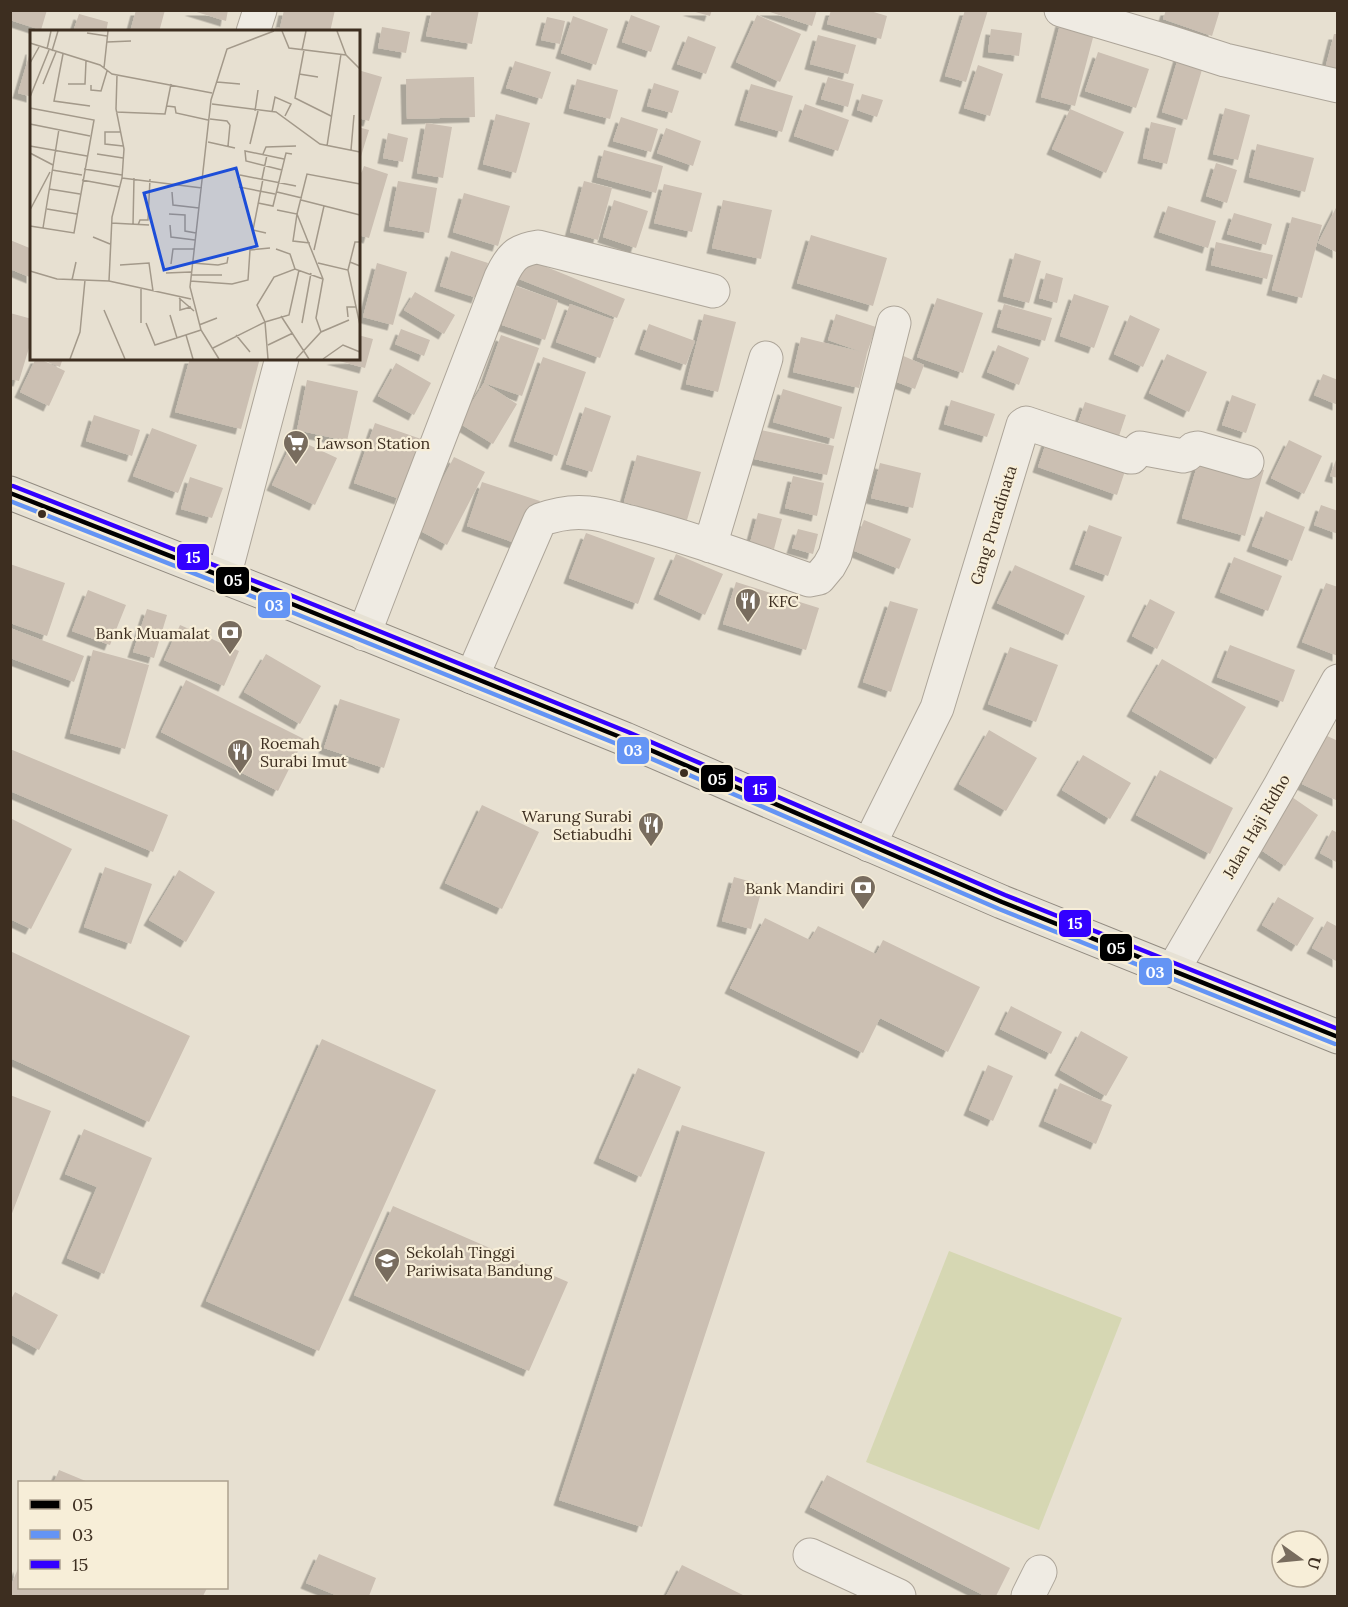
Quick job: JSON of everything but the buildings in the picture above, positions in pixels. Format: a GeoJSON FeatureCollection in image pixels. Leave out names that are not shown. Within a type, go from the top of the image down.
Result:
{"type":"FeatureCollection","features":[{"type":"Feature","properties":{"kind":"main road"},"geometry":{"type":"LineString","coordinates":[[10,493],[472,677],[691,767],[1002,902],[1338,1037]]}},
{"type":"Feature","properties":{"kind":"street"},"geometry":{"type":"LineString","coordinates":[[254,30],[260,10]]}},
{"type":"Feature","properties":{"kind":"street"},"geometry":{"type":"LineString","coordinates":[[1061,10],[1166,40],[1225,60],[1338,86]]}},
{"type":"Feature","properties":{"kind":"street"},"geometry":{"type":"LineString","coordinates":[[364,634],[501,277],[507,263],[516,254],[538,247],[713,291]]}},
{"type":"Feature","properties":{"kind":"street"},"geometry":{"type":"LineString","coordinates":[[472,677],[540,520],[552,515],[570,512],[590,513],[710,546],[809,580],[819,578],[835,555],[894,323]]}},
{"type":"Feature","properties":{"kind":"street"},"geometry":{"type":"LineString","coordinates":[[710,546],[766,357]]}},
{"type":"Feature","properties":{"kind":"street"},"geometry":{"type":"LineString","coordinates":[[224,577],[281,360]]}},
{"type":"Feature","properties":{"kind":"street","name":"Gang Puradinata"},"geometry":{"type":"LineString","coordinates":[[869,845],[937,708],[1023,425],[1026,423],[1130,457],[1140,448],[1183,456],[1192,449],[1198,448],[1247,462]]}},
{"type":"Feature","properties":{"kind":"street","name":"Jalan Haji Ridho"},"geometry":{"type":"LineString","coordinates":[[1173,970],[1338,681]]}},
{"type":"Feature","properties":{"kind":"street"},"geometry":{"type":"LineString","coordinates":[[810,1555],[899,1596]]}},
{"type":"Feature","properties":{"kind":"green space"},"geometry":{"type":"Polygon","coordinates":[[[949,1251],[1122,1318],[1039,1530],[866,1462],[949,1251]]]}},
{"type":"Feature","properties":{"kind":"transit line","name":"15"},"geometry":{"type":"LineString","coordinates":[[13,486],[628,732],[1005,895],[1338,1029]]}},
{"type":"Feature","properties":{"kind":"transit line","name":"05"},"geometry":{"type":"LineString","coordinates":[[10,493],[625,739],[1002,902],[1338,1037]]}},
{"type":"Feature","properties":{"kind":"transit line","name":"03"},"geometry":{"type":"LineString","coordinates":[[10,501],[622,746],[999,909],[1335,1044]]}},
{"type":"Feature","properties":{"kind":"place","name":"Lawson Station"},"geometry":{"type":"Point","coordinates":[296,466]}},
{"type":"Feature","properties":{"kind":"place","name":"KFC"},"geometry":{"type":"Point","coordinates":[748,624]}},
{"type":"Feature","properties":{"kind":"place","name":"Bank Muamalat"},"geometry":{"type":"Point","coordinates":[230,656]}},
{"type":"Feature","properties":{"kind":"place","name":"Roemah Surabi Imut"},"geometry":{"type":"Point","coordinates":[240,775]}},
{"type":"Feature","properties":{"kind":"place","name":"Warung Surabi Setiabudhi"},"geometry":{"type":"Point","coordinates":[651,848]}},
{"type":"Feature","properties":{"kind":"place","name":"Bank Mandiri"},"geometry":{"type":"Point","coordinates":[863,911]}},
{"type":"Feature","properties":{"kind":"place","name":"Sekolah Tinggi Pariwisata Bandung"},"geometry":{"type":"Point","coordinates":[387,1284]}}]}
